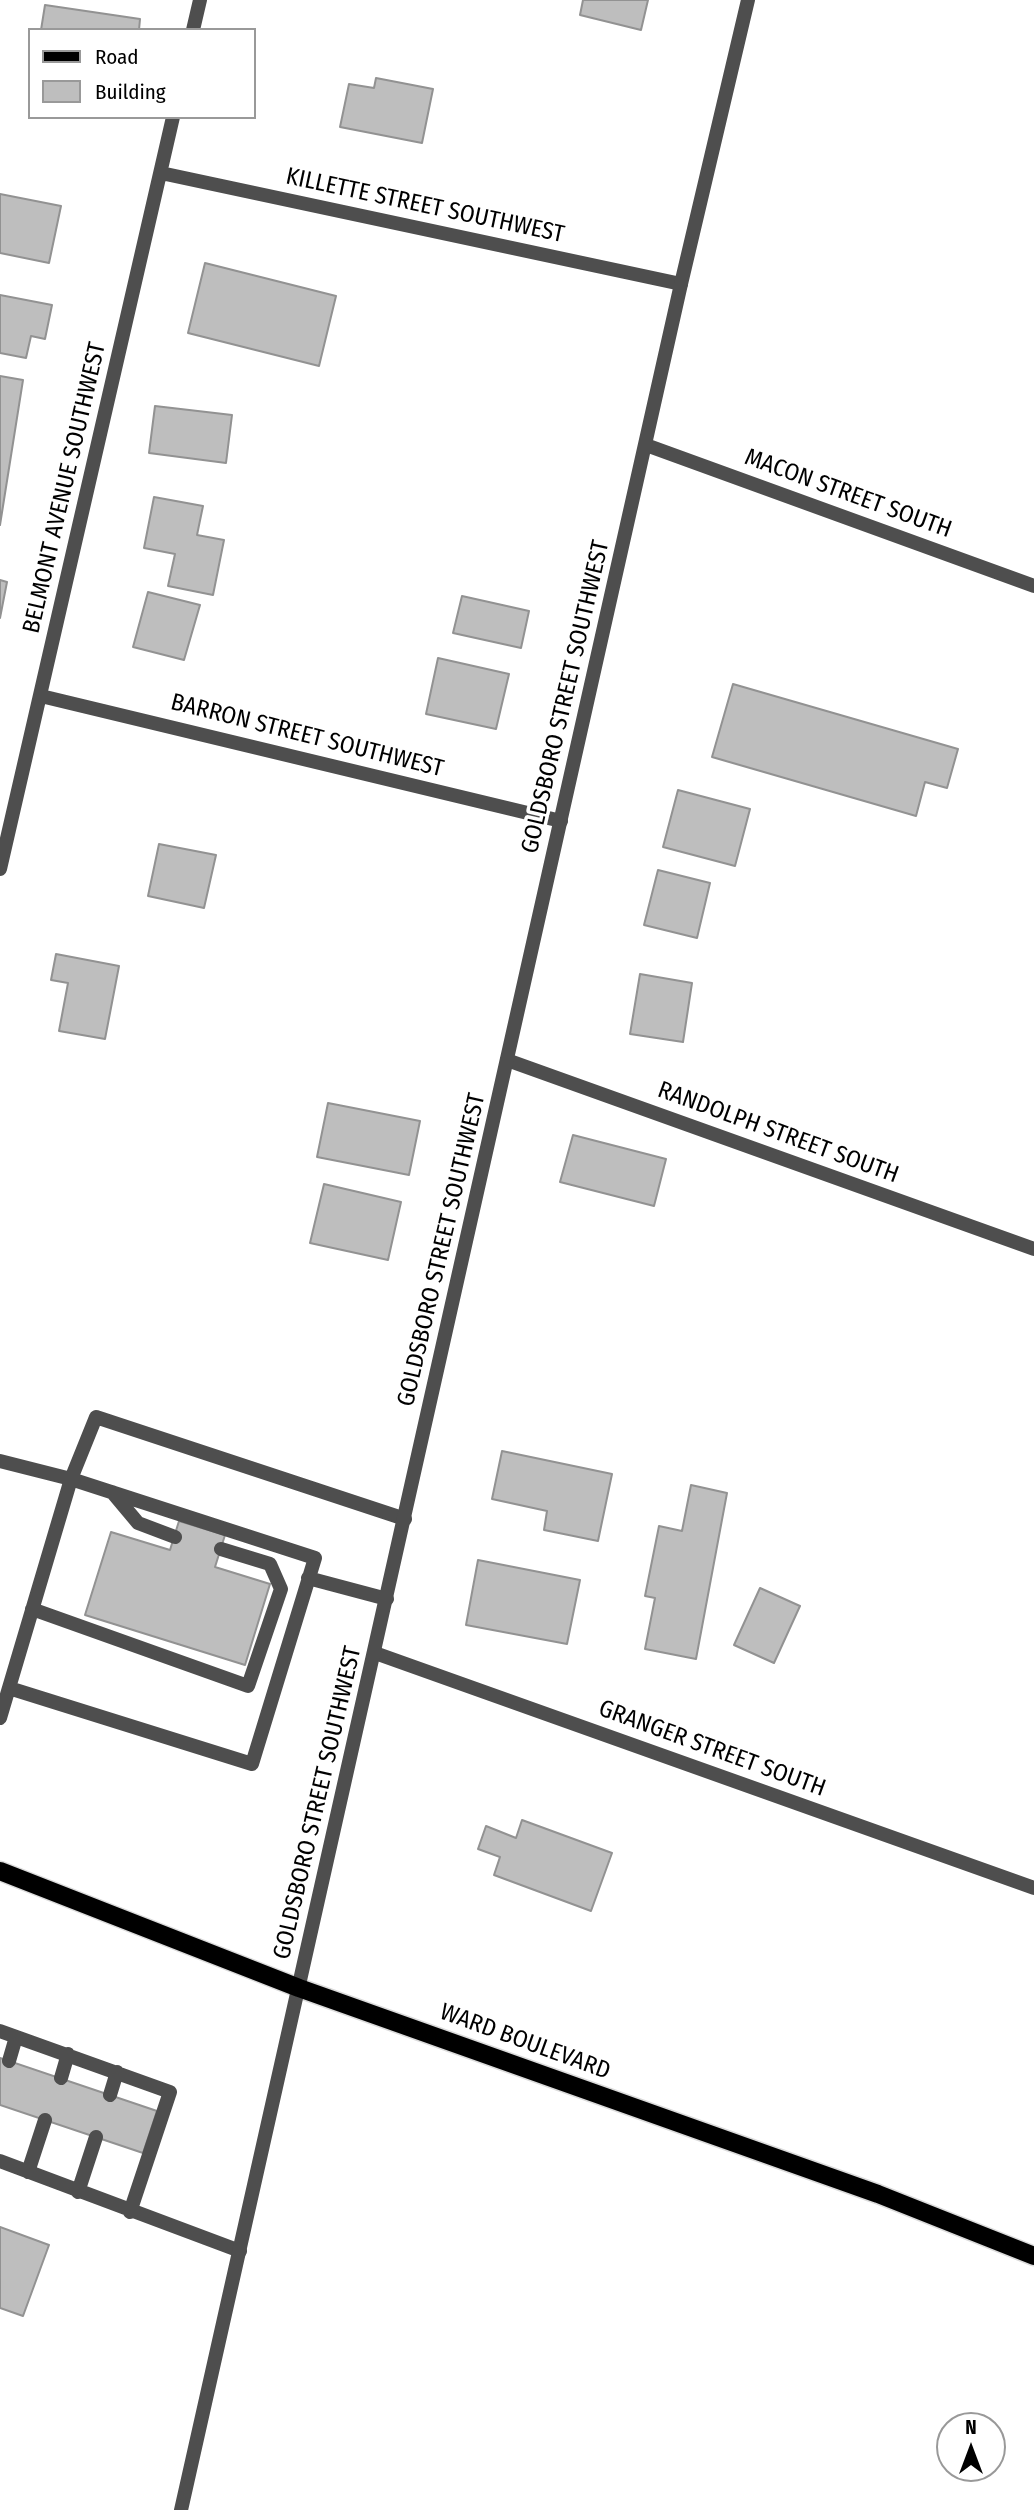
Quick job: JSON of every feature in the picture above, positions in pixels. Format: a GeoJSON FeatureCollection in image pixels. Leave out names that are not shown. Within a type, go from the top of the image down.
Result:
{"type":"FeatureCollection","features":[{"type":"Feature","properties":{"kind":"main road","name":"WARD BOULEVARD"},"geometry":{"type":"LineString","coordinates":[[0,1871],[299,1988],[878,2194],[1034,2256]]}},
{"type":"Feature","properties":{"kind":"street"},"geometry":{"type":"LineString","coordinates":[[193,28],[200,0]]}},
{"type":"Feature","properties":{"kind":"street","name":"GOLDSBORO STREET SOUTHWEST"},"geometry":{"type":"LineString","coordinates":[[181,2510],[681,284],[748,0]]}},
{"type":"Feature","properties":{"kind":"street","name":"BELMONT AVENUE SOUTHWEST"},"geometry":{"type":"LineString","coordinates":[[0,869],[173,119]]}},
{"type":"Feature","properties":{"kind":"street","name":"KILLETTE STREET SOUTHWEST"},"geometry":{"type":"LineString","coordinates":[[161,173],[681,284]]}},
{"type":"Feature","properties":{"kind":"street","name":"MACON STREET SOUTH"},"geometry":{"type":"LineString","coordinates":[[646,445],[1034,586]]}},
{"type":"Feature","properties":{"kind":"street","name":"BARRON STREET SOUTHWEST"},"geometry":{"type":"LineString","coordinates":[[41,696],[561,821]]}},
{"type":"Feature","properties":{"kind":"street","name":"RANDOLPH STREET SOUTH"},"geometry":{"type":"LineString","coordinates":[[507,1060],[1034,1250]]}},
{"type":"Feature","properties":{"kind":"street"},"geometry":{"type":"LineString","coordinates":[[0,1718],[71,1479],[96,1417],[405,1519]]}},
{"type":"Feature","properties":{"kind":"street"},"geometry":{"type":"LineString","coordinates":[[0,1461],[71,1479],[315,1558],[252,1764],[9,1688]]}},
{"type":"Feature","properties":{"kind":"street"},"geometry":{"type":"LineString","coordinates":[[112,1492],[138,1523],[175,1536]]}},
{"type":"Feature","properties":{"kind":"street"},"geometry":{"type":"LineString","coordinates":[[32,1609],[248,1686],[281,1589],[270,1564],[221,1549]]}},
{"type":"Feature","properties":{"kind":"street"},"geometry":{"type":"LineString","coordinates":[[308,1578],[387,1599]]}},
{"type":"Feature","properties":{"kind":"street","name":"GRANGER STREET SOUTH"},"geometry":{"type":"LineString","coordinates":[[375,1653],[1034,1888]]}},
{"type":"Feature","properties":{"kind":"street"},"geometry":{"type":"LineString","coordinates":[[0,2031],[170,2092],[130,2212]]}},
{"type":"Feature","properties":{"kind":"street"},"geometry":{"type":"LineString","coordinates":[[9,2061],[16,2036]]}},
{"type":"Feature","properties":{"kind":"street"},"geometry":{"type":"LineString","coordinates":[[61,2078],[68,2054]]}},
{"type":"Feature","properties":{"kind":"street"},"geometry":{"type":"LineString","coordinates":[[110,2095],[117,2072]]}},
{"type":"Feature","properties":{"kind":"street"},"geometry":{"type":"LineString","coordinates":[[27,2172],[45,2120]]}},
{"type":"Feature","properties":{"kind":"street"},"geometry":{"type":"LineString","coordinates":[[78,2192],[96,2137]]}},
{"type":"Feature","properties":{"kind":"street"},"geometry":{"type":"LineString","coordinates":[[0,2161],[130,2212],[240,2251]]}},
{"type":"Feature","properties":{"kind":"building"},"geometry":{"type":"Polygon","coordinates":[[[583,0],[648,0],[641,30],[580,15],[583,0]]]}},
{"type":"Feature","properties":{"kind":"building"},"geometry":{"type":"Polygon","coordinates":[[[45,5],[140,19],[139,28],[41,28],[45,5]]]}},
{"type":"Feature","properties":{"kind":"building"},"geometry":{"type":"Polygon","coordinates":[[[376,78],[433,89],[422,143],[340,127],[349,84],[374,88],[376,78]]]}},
{"type":"Feature","properties":{"kind":"building"},"geometry":{"type":"Polygon","coordinates":[[[0,194],[61,206],[49,263],[0,253],[0,194]]]}},
{"type":"Feature","properties":{"kind":"building"},"geometry":{"type":"Polygon","coordinates":[[[205,263],[336,296],[319,366],[188,333],[205,263]]]}},
{"type":"Feature","properties":{"kind":"building"},"geometry":{"type":"Polygon","coordinates":[[[0,295],[52,305],[45,339],[31,336],[26,358],[0,353],[0,295]]]}},
{"type":"Feature","properties":{"kind":"building"},"geometry":{"type":"Polygon","coordinates":[[[0,376],[23,380],[0,525],[0,376]]]}},
{"type":"Feature","properties":{"kind":"building"},"geometry":{"type":"Polygon","coordinates":[[[155,406],[232,415],[226,463],[149,453],[155,406]]]}},
{"type":"Feature","properties":{"kind":"building"},"geometry":{"type":"Polygon","coordinates":[[[154,497],[203,506],[197,535],[224,540],[213,595],[168,586],[175,554],[144,548],[154,497]]]}},
{"type":"Feature","properties":{"kind":"building"},"geometry":{"type":"Polygon","coordinates":[[[0,580],[7,582],[0,618],[0,580]]]}},
{"type":"Feature","properties":{"kind":"building"},"geometry":{"type":"Polygon","coordinates":[[[148,592],[200,605],[184,660],[133,647],[148,592]]]}},
{"type":"Feature","properties":{"kind":"building"},"geometry":{"type":"Polygon","coordinates":[[[462,596],[529,611],[521,648],[453,633],[462,596]]]}},
{"type":"Feature","properties":{"kind":"building"},"geometry":{"type":"Polygon","coordinates":[[[438,658],[509,674],[496,729],[426,714],[438,658]]]}},
{"type":"Feature","properties":{"kind":"building"},"geometry":{"type":"Polygon","coordinates":[[[733,684],[958,749],[947,788],[925,782],[916,816],[712,757],[733,684]]]}},
{"type":"Feature","properties":{"kind":"building"},"geometry":{"type":"Polygon","coordinates":[[[678,790],[750,809],[735,866],[663,847],[678,790]]]}},
{"type":"Feature","properties":{"kind":"building"},"geometry":{"type":"Polygon","coordinates":[[[159,844],[216,855],[204,908],[148,896],[159,844]]]}},
{"type":"Feature","properties":{"kind":"building"},"geometry":{"type":"Polygon","coordinates":[[[658,870],[710,883],[697,938],[644,925],[658,870]]]}},
{"type":"Feature","properties":{"kind":"building"},"geometry":{"type":"Polygon","coordinates":[[[56,954],[119,966],[105,1039],[59,1031],[68,983],[51,980],[56,954]]]}},
{"type":"Feature","properties":{"kind":"building"},"geometry":{"type":"Polygon","coordinates":[[[640,974],[692,983],[683,1042],[630,1034],[640,974]]]}},
{"type":"Feature","properties":{"kind":"building"},"geometry":{"type":"Polygon","coordinates":[[[328,1103],[420,1121],[409,1175],[317,1157],[328,1103]]]}},
{"type":"Feature","properties":{"kind":"building"},"geometry":{"type":"Polygon","coordinates":[[[573,1135],[666,1159],[654,1206],[560,1182],[573,1135]]]}},
{"type":"Feature","properties":{"kind":"building"},"geometry":{"type":"Polygon","coordinates":[[[324,1184],[401,1202],[388,1260],[310,1243],[324,1184]]]}},
{"type":"Feature","properties":{"kind":"building"},"geometry":{"type":"Polygon","coordinates":[[[502,1451],[612,1474],[598,1541],[544,1530],[547,1511],[492,1499],[502,1451]]]}},
{"type":"Feature","properties":{"kind":"building"},"geometry":{"type":"Polygon","coordinates":[[[691,1485],[727,1493],[696,1659],[645,1649],[655,1598],[645,1596],[659,1526],[682,1531],[691,1485]]]}},
{"type":"Feature","properties":{"kind":"building"},"geometry":{"type":"Polygon","coordinates":[[[179,1521],[225,1535],[215,1567],[270,1584],[245,1665],[85,1615],[111,1532],[170,1550],[179,1521]]]}},
{"type":"Feature","properties":{"kind":"building"},"geometry":{"type":"Polygon","coordinates":[[[478,1560],[580,1580],[567,1644],[466,1625],[478,1560]]]}},
{"type":"Feature","properties":{"kind":"building"},"geometry":{"type":"Polygon","coordinates":[[[760,1588],[800,1606],[774,1663],[734,1645],[760,1588]]]}},
{"type":"Feature","properties":{"kind":"building"},"geometry":{"type":"Polygon","coordinates":[[[522,1820],[612,1853],[591,1911],[494,1875],[500,1857],[478,1849],[486,1826],[516,1838],[522,1820]]]}},
{"type":"Feature","properties":{"kind":"building"},"geometry":{"type":"Polygon","coordinates":[[[0,2058],[157,2111],[143,2153],[0,2105],[0,2058]]]}},
{"type":"Feature","properties":{"kind":"building"},"geometry":{"type":"Polygon","coordinates":[[[0,2227],[49,2245],[23,2316],[0,2308],[0,2227]]]}}]}
